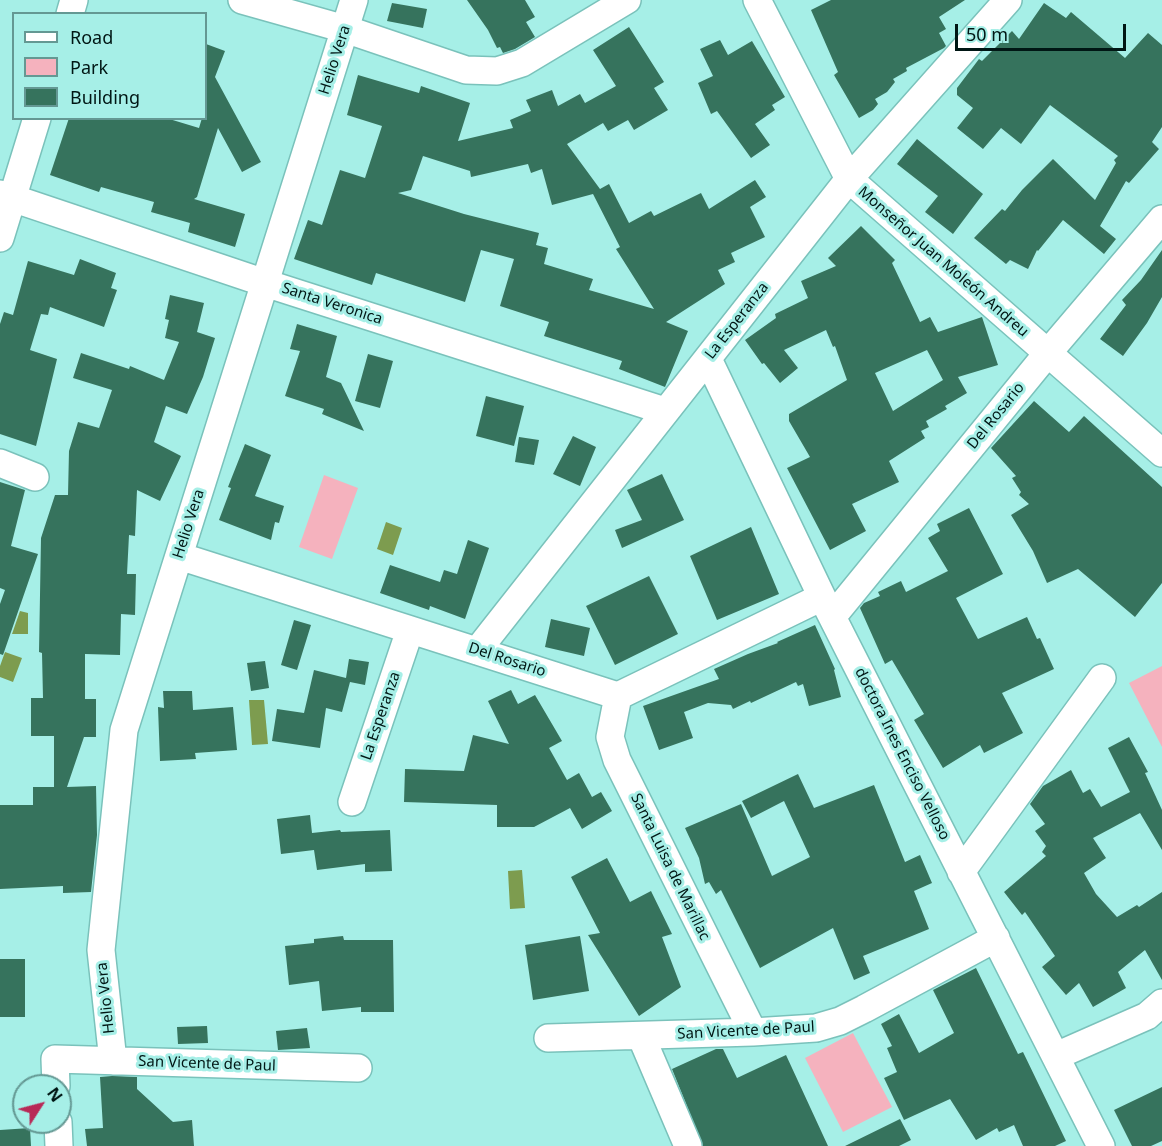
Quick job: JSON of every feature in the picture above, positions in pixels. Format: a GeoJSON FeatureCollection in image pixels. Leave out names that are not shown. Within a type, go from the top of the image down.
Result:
{"type":"FeatureCollection","features":[{"type":"Feature","properties":{"kind":"street"},"geometry":{"type":"LineString","coordinates":[[242,0],[345,29],[466,70],[496,71],[522,63],[627,0]]}},
{"type":"Feature","properties":{"kind":"street","name":"Helio Vera"},"geometry":{"type":"LineString","coordinates":[[113,1061],[101,950],[124,730],[354,0]]}},
{"type":"Feature","properties":{"kind":"street","name":"Monseñor Juan Moleón Andreu"},"geometry":{"type":"LineString","coordinates":[[757,0],[849,179],[1162,453]]}},
{"type":"Feature","properties":{"kind":"street","name":"La Esperanza"},"geometry":{"type":"LineString","coordinates":[[477,651],[849,179],[1008,0]]}},
{"type":"Feature","properties":{"kind":"street"},"geometry":{"type":"LineString","coordinates":[[0,238],[7,195],[36,120]]}},
{"type":"Feature","properties":{"kind":"street","name":"Santa Veronica"},"geometry":{"type":"LineString","coordinates":[[7,195],[265,282],[665,411]]}},
{"type":"Feature","properties":{"kind":"street","name":"Del Rosario"},"geometry":{"type":"LineString","coordinates":[[179,556],[618,696],[827,606],[1162,219]]}},
{"type":"Feature","properties":{"kind":"street","name":"doctora Ines Enciso Velloso"},"geometry":{"type":"LineString","coordinates":[[708,359],[827,606],[1101,1146]]}},
{"type":"Feature","properties":{"kind":"street"},"geometry":{"type":"LineString","coordinates":[[0,463],[35,477]]}},
{"type":"Feature","properties":{"kind":"street","name":"La Esperanza"},"geometry":{"type":"LineString","coordinates":[[352,802],[410,630]]}},
{"type":"Feature","properties":{"kind":"street"},"geometry":{"type":"LineString","coordinates":[[961,872],[1102,678]]}},
{"type":"Feature","properties":{"kind":"street","name":"Santa Luisa de Marillac"},"geometry":{"type":"LineString","coordinates":[[618,696],[610,737],[617,759],[753,1032]]}},
{"type":"Feature","properties":{"kind":"street","name":"San Vicente de Paul"},"geometry":{"type":"LineString","coordinates":[[548,1038],[816,1028],[840,1021],[996,938]]}},
{"type":"Feature","properties":{"kind":"street"},"geometry":{"type":"LineString","coordinates":[[1056,1056],[1148,1016],[1162,1003]]}},
{"type":"Feature","properties":{"kind":"street"},"geometry":{"type":"LineString","coordinates":[[641,1036],[688,1146]]}},
{"type":"Feature","properties":{"kind":"street","name":"San Vicente de Paul"},"geometry":{"type":"LineString","coordinates":[[56,1074],[55,1059],[358,1068]]}},
{"type":"Feature","properties":{"kind":"green space"},"geometry":{"type":"Polygon","coordinates":[[[324,475],[358,488],[332,559],[299,547],[324,475]]]}},
{"type":"Feature","properties":{"kind":"green space"},"geometry":{"type":"Polygon","coordinates":[[[1162,666],[1162,747],[1129,683],[1162,666]]]}},
{"type":"Feature","properties":{"kind":"green space"},"geometry":{"type":"Polygon","coordinates":[[[853,1033],[892,1107],[843,1132],[805,1058],[853,1033]]]}},
{"type":"Feature","properties":{"kind":"shaded area"},"geometry":{"type":"Polygon","coordinates":[[[386,522],[402,528],[393,555],[377,549],[386,522]]]}},
{"type":"Feature","properties":{"kind":"shaded area"},"geometry":{"type":"Polygon","coordinates":[[[20,611],[28,613],[28,634],[12,634],[20,611]]]}},
{"type":"Feature","properties":{"kind":"shaded area"},"geometry":{"type":"Polygon","coordinates":[[[5,652],[22,658],[13,682],[0,677],[0,666],[5,652]]]}},
{"type":"Feature","properties":{"kind":"shaded area"},"geometry":{"type":"Polygon","coordinates":[[[249,700],[264,700],[268,744],[252,745],[249,700]]]}},
{"type":"Feature","properties":{"kind":"shaded area"},"geometry":{"type":"Polygon","coordinates":[[[522,870],[525,908],[510,909],[508,871],[522,870]]]}},
{"type":"Feature","properties":{"kind":"building"},"geometry":{"type":"Polygon","coordinates":[[[467,0],[525,0],[535,17],[526,22],[535,37],[503,53],[500,47],[497,48],[488,30],[467,0]]]}},
{"type":"Feature","properties":{"kind":"building"},"geometry":{"type":"Polygon","coordinates":[[[831,0],[965,0],[939,17],[946,29],[939,33],[946,46],[906,68],[907,71],[893,79],[895,82],[887,92],[875,99],[878,104],[873,110],[859,118],[834,75],[838,72],[811,10],[831,0]]]}},
{"type":"Feature","properties":{"kind":"building"},"geometry":{"type":"Polygon","coordinates":[[[392,3],[427,9],[423,28],[387,21],[392,3]]]}},
{"type":"Feature","properties":{"kind":"building"},"geometry":{"type":"Polygon","coordinates":[[[1044,3],[1066,18],[1071,12],[1125,58],[1148,33],[1162,45],[1162,127],[1152,142],[1159,149],[1129,183],[1126,181],[1100,226],[1116,239],[1104,254],[1063,220],[1037,250],[1028,269],[1010,260],[1006,264],[974,238],[1002,209],[1005,211],[1053,159],[1095,200],[1118,156],[1050,105],[1021,144],[1001,128],[983,149],[957,128],[973,108],[957,95],[957,88],[979,59],[982,61],[1012,31],[1019,39],[1044,3]]]}},
{"type":"Feature","properties":{"kind":"building"},"geometry":{"type":"Polygon","coordinates":[[[629,27],[664,82],[654,88],[668,110],[634,130],[628,120],[608,131],[603,123],[567,144],[600,189],[609,184],[629,223],[651,211],[654,216],[701,193],[709,209],[755,180],[766,197],[750,207],[765,237],[731,253],[735,262],[718,270],[725,284],[666,322],[688,331],[665,387],[619,369],[622,361],[544,336],[549,322],[500,306],[514,259],[481,250],[465,302],[376,273],[372,285],[294,259],[308,220],[322,225],[340,170],[365,178],[382,126],[347,115],[358,75],[419,93],[421,86],[470,103],[458,141],[513,128],[510,120],[531,111],[526,100],[552,90],[558,106],[580,94],[585,103],[616,86],[593,50],[629,27]],[[423,156],[411,190],[398,193],[464,214],[539,233],[536,245],[548,248],[544,264],[593,279],[589,290],[654,309],[616,249],[620,247],[593,194],[552,205],[542,169],[531,173],[528,164],[471,177],[470,171],[423,156]]]}},
{"type":"Feature","properties":{"kind":"building"},"geometry":{"type":"Polygon","coordinates":[[[720,40],[728,55],[752,41],[785,97],[772,105],[775,110],[755,124],[770,145],[751,158],[717,111],[711,114],[698,83],[713,76],[700,49],[720,40]]]}},
{"type":"Feature","properties":{"kind":"building"},"geometry":{"type":"Polygon","coordinates":[[[207,44],[225,51],[215,77],[261,162],[242,172],[218,128],[197,197],[194,199],[245,214],[235,247],[188,232],[190,223],[151,212],[154,202],[101,187],[99,192],[50,175],[68,120],[173,120],[199,128],[201,120],[207,120],[207,44]]]}},
{"type":"Feature","properties":{"kind":"building"},"geometry":{"type":"Polygon","coordinates":[[[917,139],[983,194],[953,234],[925,212],[938,196],[897,164],[917,139]]]}},
{"type":"Feature","properties":{"kind":"building"},"geometry":{"type":"Polygon","coordinates":[[[861,226],[895,260],[892,263],[920,322],[930,317],[938,332],[982,317],[998,365],[958,377],[967,393],[945,406],[947,409],[926,421],[929,427],[921,431],[925,438],[889,461],[899,482],[852,504],[866,531],[830,550],[787,468],[810,457],[789,421],[789,414],[847,380],[835,346],[833,347],[826,330],[784,350],[798,368],[780,383],[764,363],[762,364],[745,340],[776,318],[775,314],[808,298],[801,281],[836,266],[828,258],[861,226]],[[927,350],[875,373],[893,411],[943,380],[927,350]]]}},
{"type":"Feature","properties":{"kind":"building"},"geometry":{"type":"Polygon","coordinates":[[[1162,250],[1162,297],[1147,323],[1123,356],[1100,339],[1126,305],[1122,300],[1141,280],[1162,250]]]}},
{"type":"Feature","properties":{"kind":"building"},"geometry":{"type":"Polygon","coordinates":[[[80,259],[116,273],[111,288],[117,290],[104,327],[50,307],[48,315],[41,314],[30,350],[57,359],[36,446],[0,434],[0,324],[4,312],[13,315],[28,261],[74,275],[80,259]]]}},
{"type":"Feature","properties":{"kind":"building"},"geometry":{"type":"Polygon","coordinates":[[[170,295],[204,303],[197,332],[215,338],[203,377],[187,414],[166,406],[154,442],[181,456],[160,501],[137,490],[135,536],[129,535],[127,574],[136,574],[135,615],[121,614],[120,655],[85,654],[85,699],[96,699],[96,737],[84,737],[67,787],[96,786],[97,835],[91,892],[63,893],[63,886],[0,889],[0,805],[33,805],[33,787],[54,787],[54,736],[31,736],[31,698],[43,698],[42,653],[39,652],[41,538],[55,495],[68,495],[69,451],[78,422],[99,428],[112,390],[73,378],[81,353],[129,369],[130,366],[164,380],[179,342],[165,338],[169,320],[165,319],[170,295]]]}},
{"type":"Feature","properties":{"kind":"building"},"geometry":{"type":"Polygon","coordinates":[[[297,324],[337,336],[326,377],[341,383],[364,431],[322,414],[324,409],[285,396],[300,351],[290,349],[297,324]]]}},
{"type":"Feature","properties":{"kind":"building"},"geometry":{"type":"Polygon","coordinates":[[[368,354],[393,361],[380,408],[355,401],[368,354]]]}},
{"type":"Feature","properties":{"kind":"building"},"geometry":{"type":"Polygon","coordinates":[[[486,396],[524,406],[514,446],[476,436],[486,396]]]}},
{"type":"Feature","properties":{"kind":"building"},"geometry":{"type":"Polygon","coordinates":[[[1034,401],[1069,432],[1084,416],[1162,487],[1162,583],[1135,617],[1078,569],[1047,583],[1033,551],[1011,515],[1029,504],[1019,495],[1021,492],[1012,478],[1016,476],[991,448],[1034,401]]]}},
{"type":"Feature","properties":{"kind":"building"},"geometry":{"type":"Polygon","coordinates":[[[573,436],[596,447],[580,486],[553,474],[573,436]]]}},
{"type":"Feature","properties":{"kind":"building"},"geometry":{"type":"Polygon","coordinates":[[[519,437],[539,440],[534,465],[515,462],[519,437]]]}},
{"type":"Feature","properties":{"kind":"building"},"geometry":{"type":"Polygon","coordinates":[[[245,444],[271,455],[255,496],[284,506],[279,523],[275,522],[271,540],[219,520],[231,488],[228,487],[245,444]]]}},
{"type":"Feature","properties":{"kind":"building"},"geometry":{"type":"Polygon","coordinates":[[[662,474],[684,520],[622,548],[615,530],[642,520],[627,490],[662,474]]]}},
{"type":"Feature","properties":{"kind":"building"},"geometry":{"type":"Polygon","coordinates":[[[0,482],[25,490],[11,546],[38,554],[3,655],[0,654],[0,604],[5,590],[0,588],[0,482]]]}},
{"type":"Feature","properties":{"kind":"building"},"geometry":{"type":"Polygon","coordinates":[[[969,508],[1003,574],[956,598],[978,639],[1027,617],[1037,639],[1040,638],[1054,669],[1002,693],[1023,733],[984,753],[980,745],[943,768],[914,720],[924,714],[892,660],[885,664],[860,608],[864,603],[880,596],[878,592],[901,581],[906,592],[948,571],[928,538],[940,531],[937,524],[969,508]]]}},
{"type":"Feature","properties":{"kind":"building"},"geometry":{"type":"Polygon","coordinates":[[[751,527],[779,594],[717,620],[690,556],[751,527]]]}},
{"type":"Feature","properties":{"kind":"building"},"geometry":{"type":"Polygon","coordinates":[[[468,540],[489,548],[465,619],[430,606],[429,610],[380,593],[390,565],[440,582],[444,570],[457,574],[468,540]]]}},
{"type":"Feature","properties":{"kind":"building"},"geometry":{"type":"Polygon","coordinates":[[[649,576],[678,634],[615,665],[586,606],[649,576]]]}},
{"type":"Feature","properties":{"kind":"building"},"geometry":{"type":"Polygon","coordinates":[[[551,619],[590,628],[584,656],[545,647],[551,619]]]}},
{"type":"Feature","properties":{"kind":"building"},"geometry":{"type":"Polygon","coordinates":[[[294,620],[311,625],[297,670],[281,665],[294,620]]]}},
{"type":"Feature","properties":{"kind":"building"},"geometry":{"type":"Polygon","coordinates":[[[815,625],[835,669],[841,697],[809,706],[803,684],[798,686],[796,682],[733,709],[731,705],[708,703],[684,712],[693,738],[659,750],[643,706],[719,679],[714,669],[815,625]]]}},
{"type":"Feature","properties":{"kind":"building"},"geometry":{"type":"Polygon","coordinates":[[[349,659],[369,662],[365,685],[350,682],[342,712],[326,708],[320,748],[272,741],[277,709],[304,713],[314,670],[346,678],[349,659]]]}},
{"type":"Feature","properties":{"kind":"building"},"geometry":{"type":"Polygon","coordinates":[[[265,661],[269,688],[251,691],[247,663],[265,661]]]}},
{"type":"Feature","properties":{"kind":"building"},"geometry":{"type":"Polygon","coordinates":[[[511,690],[518,704],[535,695],[562,741],[549,748],[567,780],[579,773],[592,797],[601,792],[612,811],[582,829],[570,808],[534,827],[497,827],[497,805],[404,802],[405,769],[464,771],[473,735],[509,744],[488,701],[511,690]]]}},
{"type":"Feature","properties":{"kind":"building"},"geometry":{"type":"Polygon","coordinates":[[[163,691],[192,691],[193,710],[233,707],[237,750],[195,753],[196,759],[160,761],[158,707],[164,708],[163,691]]]}},
{"type":"Feature","properties":{"kind":"building"},"geometry":{"type":"Polygon","coordinates":[[[1129,737],[1148,772],[1145,773],[1162,810],[1162,850],[1140,813],[1093,838],[1106,858],[1084,873],[1096,894],[1117,917],[1137,905],[1139,907],[1162,892],[1162,980],[1145,950],[1118,972],[1126,988],[1093,1007],[1079,983],[1066,995],[1042,967],[1055,956],[1025,912],[1022,915],[1004,892],[1046,856],[1042,852],[1046,846],[1035,831],[1045,824],[1030,804],[1043,786],[1071,770],[1083,793],[1090,789],[1101,807],[1130,792],[1108,748],[1129,737]]]}},
{"type":"Feature","properties":{"kind":"building"},"geometry":{"type":"Polygon","coordinates":[[[798,774],[814,808],[874,785],[905,862],[920,855],[932,883],[914,891],[929,929],[863,956],[870,973],[854,980],[833,928],[760,968],[721,890],[716,894],[709,882],[705,884],[699,858],[685,828],[741,804],[772,876],[810,857],[784,801],[751,818],[742,801],[798,774]]]}},
{"type":"Feature","properties":{"kind":"building"},"geometry":{"type":"Polygon","coordinates":[[[310,815],[312,833],[340,830],[341,832],[390,830],[392,871],[365,872],[365,864],[317,870],[314,850],[281,854],[277,819],[310,815]]]}},
{"type":"Feature","properties":{"kind":"building"},"geometry":{"type":"Polygon","coordinates":[[[607,858],[630,902],[651,891],[672,934],[662,937],[681,987],[639,1016],[588,935],[600,933],[571,877],[607,858]]]}},
{"type":"Feature","properties":{"kind":"building"},"geometry":{"type":"Polygon","coordinates":[[[343,936],[344,940],[393,940],[394,1012],[361,1012],[361,1007],[322,1011],[319,981],[289,985],[285,946],[314,943],[314,939],[343,936]]]}},
{"type":"Feature","properties":{"kind":"building"},"geometry":{"type":"Polygon","coordinates":[[[580,936],[589,991],[533,1000],[525,945],[580,936]]]}},
{"type":"Feature","properties":{"kind":"building"},"geometry":{"type":"Polygon","coordinates":[[[0,959],[25,959],[25,1017],[0,1017],[0,959]]]}},
{"type":"Feature","properties":{"kind":"building"},"geometry":{"type":"Polygon","coordinates":[[[976,968],[1018,1054],[1023,1052],[1066,1141],[1055,1146],[1023,1146],[1014,1125],[999,1132],[997,1128],[976,1140],[950,1099],[904,1120],[884,1078],[897,1072],[887,1048],[892,1046],[881,1024],[899,1014],[919,1053],[954,1033],[933,990],[976,968]]]}},
{"type":"Feature","properties":{"kind":"building"},"geometry":{"type":"Polygon","coordinates":[[[207,1026],[208,1043],[178,1044],[177,1027],[207,1026]]]}},
{"type":"Feature","properties":{"kind":"building"},"geometry":{"type":"Polygon","coordinates":[[[307,1028],[310,1048],[278,1050],[276,1031],[307,1028]]]}},
{"type":"Feature","properties":{"kind":"building"},"geometry":{"type":"Polygon","coordinates":[[[716,1049],[723,1049],[737,1078],[786,1055],[828,1146],[703,1146],[672,1069],[716,1049]]]}},
{"type":"Feature","properties":{"kind":"building"},"geometry":{"type":"Polygon","coordinates":[[[100,1077],[137,1077],[137,1089],[173,1122],[192,1120],[194,1146],[87,1146],[85,1129],[103,1128],[100,1077]]]}},
{"type":"Feature","properties":{"kind":"building"},"geometry":{"type":"Polygon","coordinates":[[[1162,1087],[1162,1141],[1151,1146],[1132,1146],[1114,1110],[1162,1087]]]}},
{"type":"Feature","properties":{"kind":"building"},"geometry":{"type":"Polygon","coordinates":[[[900,1119],[911,1140],[899,1146],[845,1146],[900,1119]]]}},
{"type":"Feature","properties":{"kind":"building"},"geometry":{"type":"Polygon","coordinates":[[[12,1129],[12,1134],[30,1134],[31,1146],[0,1146],[0,1130],[12,1129]]]}}]}
